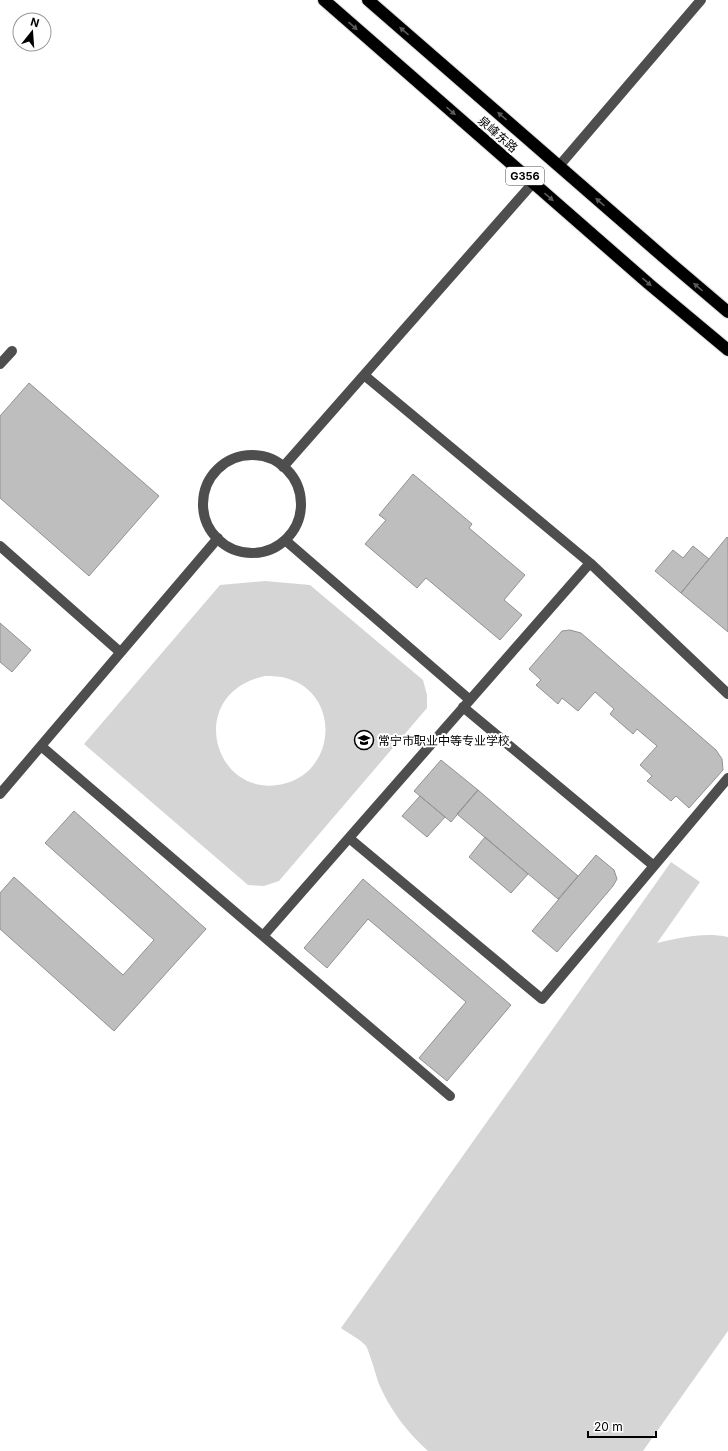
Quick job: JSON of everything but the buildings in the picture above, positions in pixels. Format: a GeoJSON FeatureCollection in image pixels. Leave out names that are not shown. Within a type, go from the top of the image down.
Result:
{"type":"FeatureCollection","features":[{"type":"Feature","properties":{"kind":"highway","name":"泉峰东路"},"geometry":{"type":"LineString","coordinates":[[324,0],[649,284],[728,350]]}},
{"type":"Feature","properties":{"kind":"highway","name":"泉峰东路"},"geometry":{"type":"LineString","coordinates":[[368,0],[728,312]]}},
{"type":"Feature","properties":{"kind":"street"},"geometry":{"type":"LineString","coordinates":[[559,166],[701,0]]}},
{"type":"Feature","properties":{"kind":"street"},"geometry":{"type":"LineString","coordinates":[[283,467],[533,183]]}},
{"type":"Feature","properties":{"kind":"street"},"geometry":{"type":"LineString","coordinates":[[0,364],[12,351]]}},
{"type":"Feature","properties":{"kind":"street"},"geometry":{"type":"LineString","coordinates":[[364,375],[590,563],[728,694]]}},
{"type":"Feature","properties":{"kind":"street"},"geometry":{"type":"LineString","coordinates":[[249,455],[262,456],[273,460],[292,476],[298,486],[301,498],[301,510],[293,531],[285,540],[274,548],[261,552],[247,552],[234,549],[218,538],[212,532],[206,520],[203,507],[204,493],[209,481],[217,470],[226,462],[237,457],[249,455]]}},
{"type":"Feature","properties":{"kind":"street"},"geometry":{"type":"LineString","coordinates":[[0,794],[218,538]]}},
{"type":"Feature","properties":{"kind":"street"},"geometry":{"type":"LineString","coordinates":[[285,540],[467,703],[654,866]]}},
{"type":"Feature","properties":{"kind":"street"},"geometry":{"type":"LineString","coordinates":[[0,546],[120,652]]}},
{"type":"Feature","properties":{"kind":"street"},"geometry":{"type":"LineString","coordinates":[[263,936],[590,563]]}},
{"type":"Feature","properties":{"kind":"street"},"geometry":{"type":"LineString","coordinates":[[41,746],[450,1096]]}},
{"type":"Feature","properties":{"kind":"street"},"geometry":{"type":"LineString","coordinates":[[349,838],[542,999],[728,778]]}},
{"type":"Feature","properties":{"kind":"shaded area"},"geometry":{"type":"Polygon","coordinates":[[[265,581],[310,585],[423,680],[427,695],[427,708],[279,881],[264,886],[248,885],[84,744],[220,585],[265,581]],[[265,676],[240,686],[224,702],[217,722],[217,742],[225,761],[239,776],[259,785],[283,784],[301,777],[314,765],[322,750],[325,733],[324,717],[317,701],[306,688],[286,678],[265,676]]]}},
{"type":"Feature","properties":{"kind":"shaded area"},"geometry":{"type":"Polygon","coordinates":[[[671,862],[700,882],[657,943],[701,935],[728,937],[728,1331],[643,1451],[428,1451],[406,1428],[388,1403],[379,1384],[364,1343],[341,1328],[671,862]]]}},
{"type":"Feature","properties":{"kind":"place","name":"常宁市职业中等专业学校"},"geometry":{"type":"Point","coordinates":[364,740]}}]}
